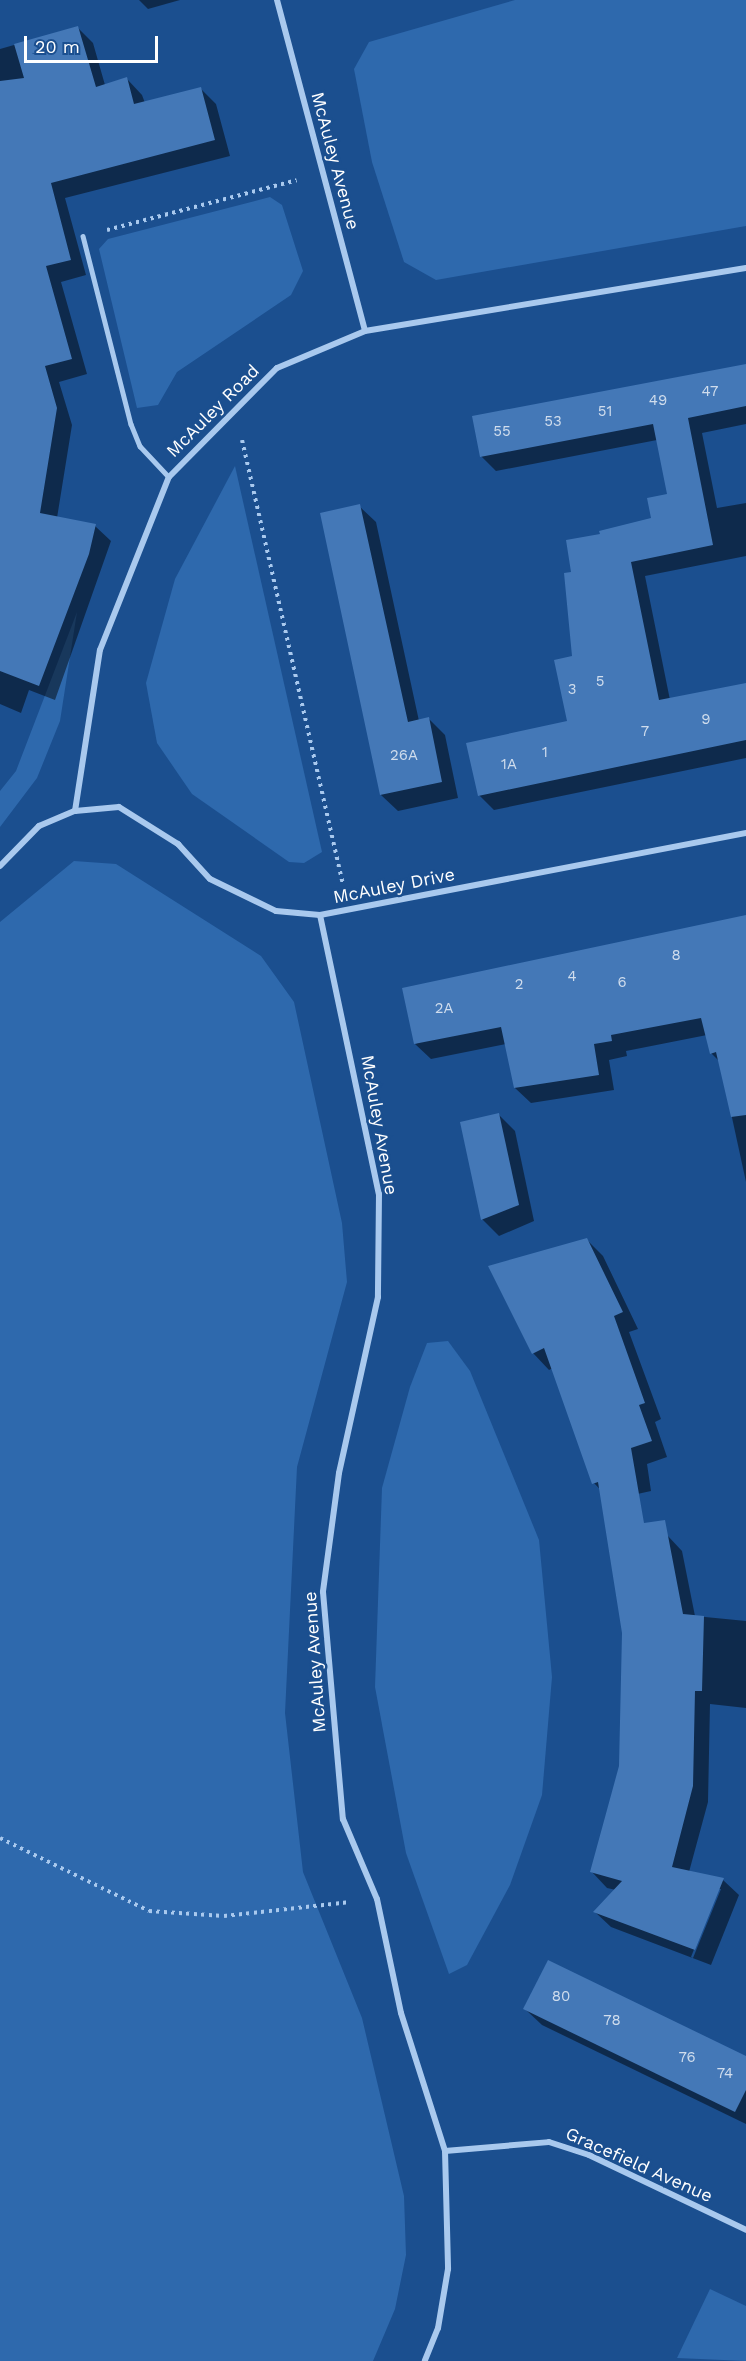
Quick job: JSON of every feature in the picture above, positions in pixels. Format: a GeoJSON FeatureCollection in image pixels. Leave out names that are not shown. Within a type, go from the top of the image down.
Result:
{"type":"FeatureCollection","features":[{"type":"Feature","properties":{"kind":"street","name":"McAuley Avenue"},"geometry":{"type":"LineString","coordinates":[[276,0],[365,331]]}},
{"type":"Feature","properties":{"kind":"street","name":"McAuley Road"},"geometry":{"type":"LineString","coordinates":[[75,811],[99,650],[170,477],[277,368],[365,331],[746,267]]}},
{"type":"Feature","properties":{"kind":"street","name":"McAuley Drive"},"geometry":{"type":"LineString","coordinates":[[75,811],[118,807],[178,844],[210,879],[276,911],[320,915],[746,832]]}},
{"type":"Feature","properties":{"kind":"street"},"geometry":{"type":"LineString","coordinates":[[0,866],[39,826],[75,811]]}},
{"type":"Feature","properties":{"kind":"street","name":"McAuley Avenue"},"geometry":{"type":"LineString","coordinates":[[320,915],[379,1194],[378,1298],[339,1473],[323,1593],[343,1819],[377,1899],[401,2013],[446,2151],[448,2269],[438,2328],[425,2361]]}},
{"type":"Feature","properties":{"kind":"street","name":"Gracefield Avenue"},"geometry":{"type":"LineString","coordinates":[[446,2151],[549,2142],[589,2155],[746,2230]]}},
{"type":"Feature","properties":{"kind":"lane"},"geometry":{"type":"LineString","coordinates":[[83,236],[131,424],[140,446],[170,477]]}},
{"type":"Feature","properties":{"kind":"path"},"geometry":{"type":"LineString","coordinates":[[83,236],[323,173]]}},
{"type":"Feature","properties":{"kind":"path"},"geometry":{"type":"LineString","coordinates":[[228,418],[240,434],[350,910]]}},
{"type":"Feature","properties":{"kind":"path"},"geometry":{"type":"LineString","coordinates":[[0,1838],[149,1911],[224,1916],[377,1899]]}},
{"type":"Feature","properties":{"kind":"shaded area"},"geometry":{"type":"Polygon","coordinates":[[[515,0],[746,0],[746,226],[436,280],[404,262],[372,162],[354,69],[369,42],[515,0]]]}},
{"type":"Feature","properties":{"kind":"shaded area"},"geometry":{"type":"Polygon","coordinates":[[[270,197],[282,205],[303,271],[291,295],[177,372],[158,405],[137,408],[99,249],[108,239],[270,197]]]}},
{"type":"Feature","properties":{"kind":"shaded area"},"geometry":{"type":"Polygon","coordinates":[[[235,466],[322,852],[304,863],[289,862],[192,794],[157,743],[146,683],[175,579],[235,466]]]}},
{"type":"Feature","properties":{"kind":"shaded area"},"geometry":{"type":"Polygon","coordinates":[[[77,612],[60,721],[37,778],[0,827],[0,791],[16,771],[77,612]]]}},
{"type":"Feature","properties":{"kind":"shaded area"},"geometry":{"type":"Polygon","coordinates":[[[74,861],[116,864],[261,956],[294,1002],[342,1223],[347,1282],[297,1467],[285,1713],[303,1872],[362,2018],[404,2196],[406,2255],[395,2309],[373,2361],[0,2361],[0,922],[74,861]]]}},
{"type":"Feature","properties":{"kind":"shaded area"},"geometry":{"type":"Polygon","coordinates":[[[448,1341],[470,1371],[539,1540],[552,1677],[542,1795],[510,1885],[467,1965],[449,1974],[406,1853],[375,1687],[382,1488],[410,1387],[427,1343],[448,1341]]]}},
{"type":"Feature","properties":{"kind":"shaded area"},"geometry":{"type":"Polygon","coordinates":[[[710,2289],[746,2306],[746,2361],[677,2358],[710,2289]]]}},
{"type":"Feature","properties":{"kind":"building"},"geometry":{"type":"Polygon","coordinates":[[[78,26],[96,87],[127,77],[134,104],[201,87],[215,140],[51,183],[71,260],[46,266],[72,359],[45,366],[57,408],[40,513],[96,524],[89,554],[39,686],[0,671],[0,81],[24,78],[14,44],[78,26]]]}},
{"type":"Feature","properties":{"kind":"building"},"geometry":{"type":"Polygon","coordinates":[[[746,364],[746,406],[688,418],[713,545],[631,562],[659,700],[746,683],[746,740],[478,796],[466,743],[567,721],[554,660],[572,656],[564,573],[571,572],[566,540],[600,534],[599,531],[651,518],[647,498],[667,494],[653,424],[480,457],[472,416],[746,364]]]}},
{"type":"Feature","properties":{"kind":"building"},"geometry":{"type":"Polygon","coordinates":[[[360,504],[408,722],[429,717],[442,782],[380,795],[320,513],[360,504]]]}},
{"type":"Feature","properties":{"kind":"building"},"geometry":{"type":"Polygon","coordinates":[[[746,915],[746,1115],[731,1117],[716,1052],[710,1054],[701,1018],[611,1035],[612,1041],[594,1044],[599,1075],[514,1088],[501,1027],[414,1044],[402,988],[746,915]]]}},
{"type":"Feature","properties":{"kind":"building"},"geometry":{"type":"Polygon","coordinates":[[[499,1113],[519,1205],[481,1220],[460,1122],[499,1113]]]}},
{"type":"Feature","properties":{"kind":"building"},"geometry":{"type":"Polygon","coordinates":[[[587,1238],[623,1312],[614,1316],[645,1403],[639,1405],[652,1441],[631,1448],[644,1523],[665,1520],[683,1614],[704,1616],[702,1691],[695,1691],[693,1786],[672,1867],[724,1878],[695,1950],[593,1912],[622,1881],[590,1872],[619,1766],[622,1633],[598,1482],[592,1484],[544,1348],[532,1354],[488,1266],[587,1238]]]}},
{"type":"Feature","properties":{"kind":"building"},"geometry":{"type":"Polygon","coordinates":[[[548,1960],[746,2056],[746,2090],[735,2112],[523,2009],[548,1960]]]}}]}
